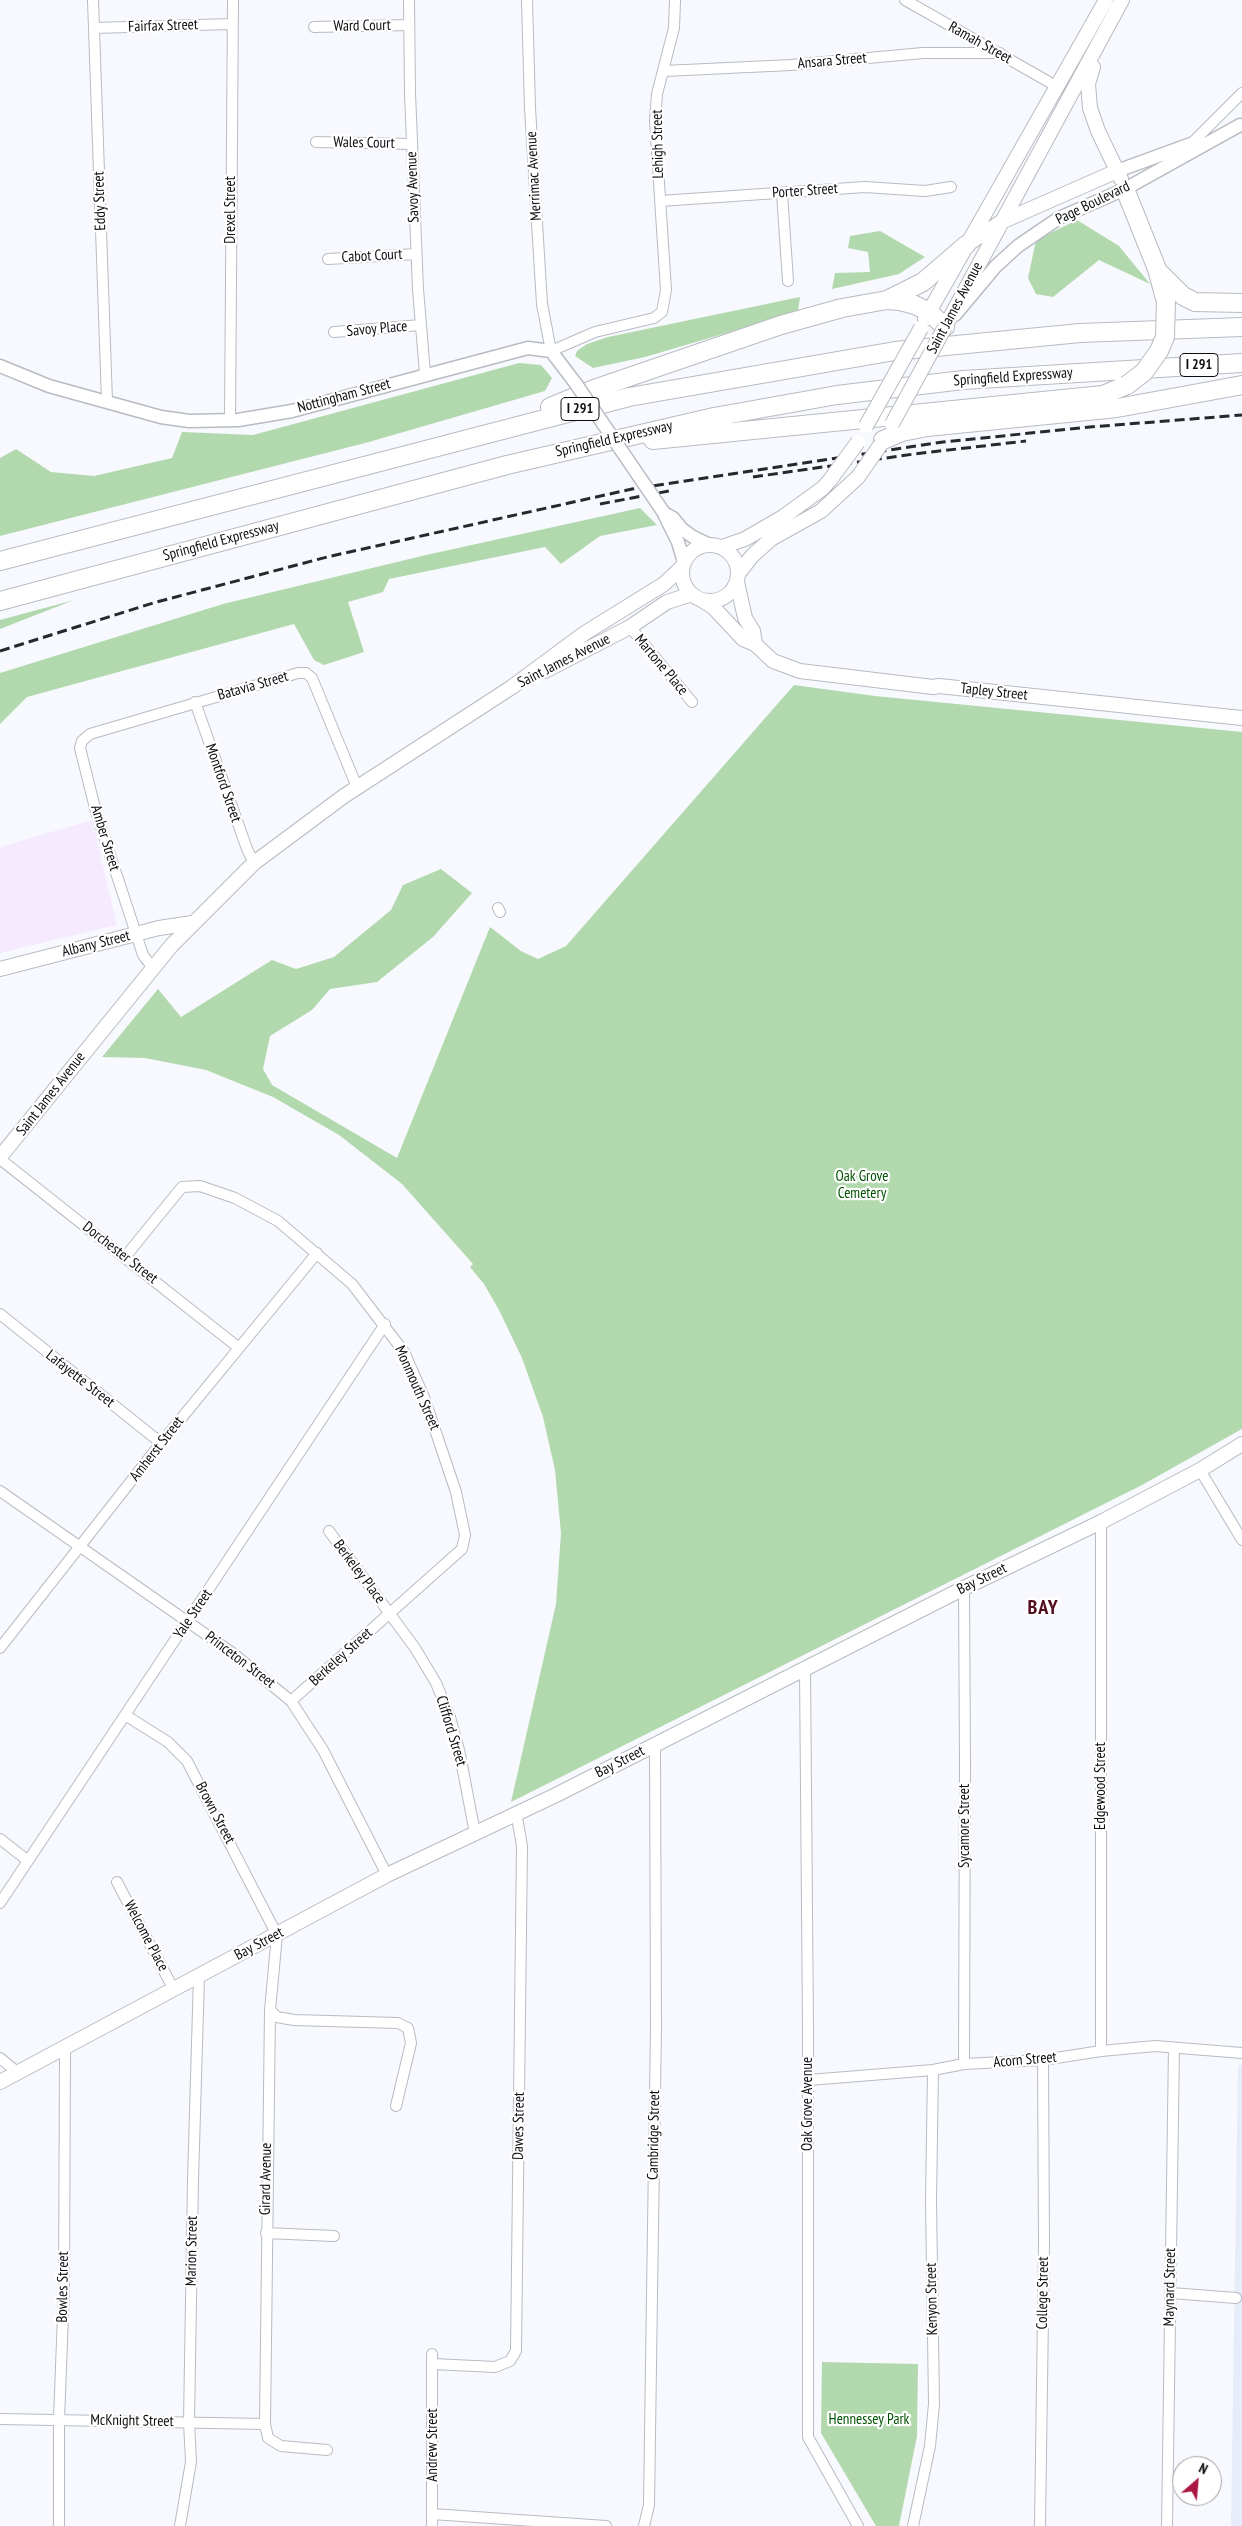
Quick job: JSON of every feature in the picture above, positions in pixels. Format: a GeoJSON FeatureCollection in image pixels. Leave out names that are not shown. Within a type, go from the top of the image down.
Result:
{"type":"FeatureCollection","features":[{"type":"Feature","properties":{"kind":"highway"},"geometry":{"type":"LineString","coordinates":[[553,454],[679,437],[1103,395],[1127,385],[1144,372],[1160,351],[1165,338],[1166,302],[1157,269],[1125,188]]}},
{"type":"Feature","properties":{"kind":"highway"},"geometry":{"type":"LineString","coordinates":[[487,432],[594,389],[781,325],[842,308],[887,300],[923,282],[966,246]]}},
{"type":"Feature","properties":{"kind":"highway"},"geometry":{"type":"LineString","coordinates":[[1157,269],[1170,285],[1183,296],[1195,302],[1242,302]]}},
{"type":"Feature","properties":{"kind":"highway"},"geometry":{"type":"LineString","coordinates":[[887,300],[915,304],[925,320],[945,327]]}},
{"type":"Feature","properties":{"kind":"highway","name":"I 291"},"geometry":{"type":"LineString","coordinates":[[0,561],[629,396],[895,351],[1080,333],[1242,326]]}},
{"type":"Feature","properties":{"kind":"highway","name":"Springfield Expressway"},"geometry":{"type":"LineString","coordinates":[[0,601],[553,454],[714,416],[838,396],[963,380],[1242,363]]}},
{"type":"Feature","properties":{"kind":"highway"},"geometry":{"type":"LineString","coordinates":[[882,442],[902,432],[927,428],[1117,408],[1242,385]]}},
{"type":"Feature","properties":{"kind":"main road","name":"Saint James Avenue"},"geometry":{"type":"LineString","coordinates":[[716,546],[745,539],[783,517],[823,488],[858,442],[966,246],[1106,0]]}},
{"type":"Feature","properties":{"kind":"main road","name":"Saint James Avenue"},"geometry":{"type":"LineString","coordinates":[[738,578],[752,556],[771,539],[821,511],[858,476],[882,442],[1122,0]]}},
{"type":"Feature","properties":{"kind":"main road"},"geometry":{"type":"LineString","coordinates":[[1102,36],[1088,84],[1090,108],[1098,131],[1125,188]]}},
{"type":"Feature","properties":{"kind":"main road","name":"Page Boulevard"},"geometry":{"type":"LineString","coordinates":[[966,246],[1001,222],[1117,171]]}},
{"type":"Feature","properties":{"kind":"main road"},"geometry":{"type":"LineString","coordinates":[[716,546],[734,558],[738,578],[729,594],[723,598],[716,600],[697,597],[683,581],[683,564],[692,551],[716,546]]}},
{"type":"Feature","properties":{"kind":"main road","name":"Saint James Avenue"},"geometry":{"type":"LineString","coordinates":[[0,1158],[101,1030],[153,968],[192,923],[254,863],[357,788],[512,687],[585,633],[664,584],[683,564]]}},
{"type":"Feature","properties":{"kind":"main road","name":"Tapley Street"},"geometry":{"type":"LineString","coordinates":[[738,578],[745,618],[753,632],[755,644]]}},
{"type":"Feature","properties":{"kind":"main road","name":"Saint James Avenue"},"geometry":{"type":"LineString","coordinates":[[512,687],[630,627],[667,602],[697,597]]}},
{"type":"Feature","properties":{"kind":"main road","name":"Tapley Street"},"geometry":{"type":"LineString","coordinates":[[697,597],[713,607],[743,639],[755,644],[773,661],[800,671],[1242,718]]}},
{"type":"Feature","properties":{"kind":"main road","name":"Albany Street"},"geometry":{"type":"LineString","coordinates":[[0,969],[136,934],[192,923]]}},
{"type":"Feature","properties":{"kind":"main road","name":"Bay Street"},"geometry":{"type":"LineString","coordinates":[[0,2082],[387,1875],[516,1812],[556,1795],[964,1588],[1101,1522],[1200,1470],[1242,1444]]}},
{"type":"Feature","properties":{"kind":"street","name":"Eddy Street"},"geometry":{"type":"LineString","coordinates":[[93,0],[107,401]]}},
{"type":"Feature","properties":{"kind":"street","name":"Drexel Street"},"geometry":{"type":"LineString","coordinates":[[230,420],[233,0]]}},
{"type":"Feature","properties":{"kind":"street","name":"Savoy Avenue"},"geometry":{"type":"LineString","coordinates":[[409,0],[416,254],[425,374]]}},
{"type":"Feature","properties":{"kind":"street","name":"Merrimac Avenue"},"geometry":{"type":"LineString","coordinates":[[527,0],[530,116],[542,304],[551,350]]}},
{"type":"Feature","properties":{"kind":"street","name":"Lehigh Street"},"geometry":{"type":"LineString","coordinates":[[666,290],[655,121],[657,94],[674,28],[675,0]]}},
{"type":"Feature","properties":{"kind":"street","name":"Ramah Street"},"geometry":{"type":"LineString","coordinates":[[905,0],[1056,86]]}},
{"type":"Feature","properties":{"kind":"street","name":"Fairfax Street"},"geometry":{"type":"LineString","coordinates":[[94,28],[232,24]]}},
{"type":"Feature","properties":{"kind":"street","name":"Ward Court"},"geometry":{"type":"LineString","coordinates":[[314,27],[409,24]]}},
{"type":"Feature","properties":{"kind":"street","name":"Ansara Street"},"geometry":{"type":"LineString","coordinates":[[664,71],[791,65],[923,53],[1000,53]]}},
{"type":"Feature","properties":{"kind":"street"},"geometry":{"type":"LineString","coordinates":[[1192,143],[1242,93]]}},
{"type":"Feature","properties":{"kind":"street","name":"Page Boulevard"},"geometry":{"type":"LineString","coordinates":[[1117,171],[1241,125]]}},
{"type":"Feature","properties":{"kind":"street","name":"Page Boulevard"},"geometry":{"type":"LineString","coordinates":[[945,327],[996,266],[1018,246],[1059,218],[1125,188],[1241,125]]}},
{"type":"Feature","properties":{"kind":"street","name":"Wales Court"},"geometry":{"type":"LineString","coordinates":[[316,142],[412,144]]}},
{"type":"Feature","properties":{"kind":"street","name":"Porter Street"},"geometry":{"type":"LineString","coordinates":[[660,201],[865,187],[925,191],[951,187]]}},
{"type":"Feature","properties":{"kind":"street"},"geometry":{"type":"LineString","coordinates":[[782,193],[788,281]]}},
{"type":"Feature","properties":{"kind":"street","name":"Cabot Court"},"geometry":{"type":"LineString","coordinates":[[328,259],[416,254]]}},
{"type":"Feature","properties":{"kind":"street","name":"Nottingham Street"},"geometry":{"type":"LineString","coordinates":[[0,366],[50,386],[161,417],[189,421],[230,420],[292,410],[528,348],[551,350],[595,332],[654,318],[662,312],[666,290]]}},
{"type":"Feature","properties":{"kind":"street","name":"Savoy Place"},"geometry":{"type":"LineString","coordinates":[[334,332],[421,325]]}},
{"type":"Feature","properties":{"kind":"street"},"geometry":{"type":"LineString","coordinates":[[551,350],[664,514],[678,542],[683,564]]}},
{"type":"Feature","properties":{"kind":"street"},"geometry":{"type":"LineString","coordinates":[[664,514],[674,518],[682,529],[693,537],[716,546]]}},
{"type":"Feature","properties":{"kind":"street","name":"Martone Place"},"geometry":{"type":"LineString","coordinates":[[630,627],[692,702]]}},
{"type":"Feature","properties":{"kind":"street","name":"Batavia Street"},"geometry":{"type":"LineString","coordinates":[[82,741],[90,734],[195,702],[298,673],[306,673],[312,678],[357,788]]}},
{"type":"Feature","properties":{"kind":"street","name":"Montford Street"},"geometry":{"type":"LineString","coordinates":[[195,702],[246,849],[254,863]]}},
{"type":"Feature","properties":{"kind":"street","name":"Amber Street"},"geometry":{"type":"LineString","coordinates":[[82,741],[80,748],[96,812],[143,955],[153,968]]}},
{"type":"Feature","properties":{"kind":"street","name":"Dorchester Street"},"geometry":{"type":"LineString","coordinates":[[0,1158],[239,1348]]}},
{"type":"Feature","properties":{"kind":"street","name":"Monmouth Street"},"geometry":{"type":"LineString","coordinates":[[125,1257],[182,1187],[200,1186],[235,1198],[278,1220],[352,1284],[384,1324],[404,1352],[424,1397],[456,1492],[464,1535],[462,1549],[390,1613]]}},
{"type":"Feature","properties":{"kind":"street","name":"Amherst Street"},"geometry":{"type":"LineString","coordinates":[[0,1648],[161,1443],[317,1252]]}},
{"type":"Feature","properties":{"kind":"street","name":"Lafayette Street"},"geometry":{"type":"LineString","coordinates":[[0,1314],[161,1443]]}},
{"type":"Feature","properties":{"kind":"street","name":"Yale Street"},"geometry":{"type":"LineString","coordinates":[[0,1903],[384,1324]]}},
{"type":"Feature","properties":{"kind":"street"},"geometry":{"type":"LineString","coordinates":[[1200,1470],[1242,1540]]}},
{"type":"Feature","properties":{"kind":"street","name":"Princeton Street"},"geometry":{"type":"LineString","coordinates":[[0,1491],[82,1546],[234,1654],[292,1701],[323,1750],[387,1875]]}},
{"type":"Feature","properties":{"kind":"street","name":"Edgewood Street"},"geometry":{"type":"LineString","coordinates":[[1101,1522],[1102,2051]]}},
{"type":"Feature","properties":{"kind":"street","name":"Berkeley Place"},"geometry":{"type":"LineString","coordinates":[[329,1531],[390,1613]]}},
{"type":"Feature","properties":{"kind":"street","name":"Sycamore Street"},"geometry":{"type":"LineString","coordinates":[[964,1588],[964,2064]]}},
{"type":"Feature","properties":{"kind":"street","name":"Berkeley Street"},"geometry":{"type":"LineString","coordinates":[[292,1701],[390,1613]]}},
{"type":"Feature","properties":{"kind":"street","name":"Clifford Street"},"geometry":{"type":"LineString","coordinates":[[390,1613],[428,1669],[450,1717],[459,1750],[475,1833]]}},
{"type":"Feature","properties":{"kind":"street","name":"Oak Grove Avenue"},"geometry":{"type":"LineString","coordinates":[[805,1669],[808,2437],[858,2526]]}},
{"type":"Feature","properties":{"kind":"street","name":"Brown Street"},"geometry":{"type":"LineString","coordinates":[[125,1715],[168,1742],[187,1761],[277,1935]]}},
{"type":"Feature","properties":{"kind":"street","name":"Cambridge Street"},"geometry":{"type":"LineString","coordinates":[[644,2526],[649,2505],[656,2028],[656,1744]]}},
{"type":"Feature","properties":{"kind":"street","name":"Dawes Street"},"geometry":{"type":"LineString","coordinates":[[432,2359],[495,2367],[510,2361],[516,2351],[522,1862],[522,1846],[516,1812]]}},
{"type":"Feature","properties":{"kind":"street"},"geometry":{"type":"LineString","coordinates":[[0,1839],[27,1860]]}},
{"type":"Feature","properties":{"kind":"street","name":"Welcome Place"},"geometry":{"type":"LineString","coordinates":[[118,1882],[174,1990]]}},
{"type":"Feature","properties":{"kind":"street","name":"Girard Avenue"},"geometry":{"type":"LineString","coordinates":[[264,2424],[270,2010],[277,1935]]}},
{"type":"Feature","properties":{"kind":"street","name":"Marion Street"},"geometry":{"type":"LineString","coordinates":[[180,2526],[191,2462],[189,2422],[199,1976]]}},
{"type":"Feature","properties":{"kind":"street"},"geometry":{"type":"LineString","coordinates":[[270,2010],[277,2017],[294,2020],[398,2023],[408,2028],[411,2043],[396,2106]]}},
{"type":"Feature","properties":{"kind":"street","name":"Acorn Street"},"geometry":{"type":"LineString","coordinates":[[808,2080],[933,2070],[964,2064],[1043,2060],[1102,2051],[1155,2046],[1242,2053]]}},
{"type":"Feature","properties":{"kind":"street","name":"Bowles Street"},"geometry":{"type":"LineString","coordinates":[[59,2526],[59,2419],[64,2290],[65,2048]]}},
{"type":"Feature","properties":{"kind":"street","name":"Maynard Street"},"geometry":{"type":"LineString","coordinates":[[1166,2526],[1174,2048]]}},
{"type":"Feature","properties":{"kind":"street"},"geometry":{"type":"LineString","coordinates":[[0,2058],[17,2072]]}},
{"type":"Feature","properties":{"kind":"street","name":"College Street"},"geometry":{"type":"LineString","coordinates":[[1040,2526],[1044,2243],[1043,2060]]}},
{"type":"Feature","properties":{"kind":"street","name":"Kenyon Street"},"geometry":{"type":"LineString","coordinates":[[913,2526],[930,2446],[934,2404],[931,2201],[933,2070]]}},
{"type":"Feature","properties":{"kind":"street"},"geometry":{"type":"LineString","coordinates":[[266,2233],[334,2236]]}},
{"type":"Feature","properties":{"kind":"street"},"geometry":{"type":"LineString","coordinates":[[1171,2293],[1236,2298]]}},
{"type":"Feature","properties":{"kind":"street","name":"Andrew Street"},"geometry":{"type":"LineString","coordinates":[[432,2359],[432,2526]]}},
{"type":"Feature","properties":{"kind":"street","name":"McKnight Street"},"geometry":{"type":"LineString","coordinates":[[0,2419],[264,2424]]}},
{"type":"Feature","properties":{"kind":"street"},"geometry":{"type":"LineString","coordinates":[[264,2424],[268,2438],[281,2446],[326,2450]]}},
{"type":"Feature","properties":{"kind":"street"},"geometry":{"type":"LineString","coordinates":[[432,2514],[606,2526]]}},
{"type":"Feature","properties":{"kind":"shaded area"},"geometry":{"type":"Polygon","coordinates":[[[92,820],[117,925],[0,953],[0,847],[92,820]]]}},
{"type":"Feature","properties":{"kind":"shaded area"},"geometry":{"type":"Polygon","coordinates":[[[1238,2065],[1242,2065],[1242,2526],[1231,2526],[1238,2065]]]}},
{"type":"Feature","properties":{"kind":"green space"},"geometry":{"type":"Polygon","coordinates":[[[1077,220],[1119,246],[1150,284],[1099,260],[1053,297],[1036,294],[1028,278],[1036,240],[1077,220]]]}},
{"type":"Feature","properties":{"kind":"green space"},"geometry":{"type":"Polygon","coordinates":[[[880,231],[925,257],[899,274],[832,289],[835,273],[870,272],[868,252],[848,248],[850,236],[880,231]]]}},
{"type":"Feature","properties":{"kind":"green space"},"geometry":{"type":"Polygon","coordinates":[[[800,297],[798,312],[645,357],[593,368],[575,356],[577,351],[587,344],[608,337],[800,297]]]}},
{"type":"Feature","properties":{"kind":"green space"},"geometry":{"type":"Polygon","coordinates":[[[519,363],[541,365],[552,378],[545,391],[369,442],[0,536],[0,458],[16,449],[51,472],[94,476],[172,458],[182,432],[253,435],[519,363]]]}},
{"type":"Feature","properties":{"kind":"green space"},"geometry":{"type":"Polygon","coordinates":[[[640,508],[657,525],[600,536],[561,564],[545,547],[389,579],[383,592],[348,602],[364,652],[324,665],[314,660],[294,624],[27,697],[0,724],[0,673],[223,604],[426,555],[640,508]]]}},
{"type":"Feature","properties":{"kind":"green space"},"geometry":{"type":"Polygon","coordinates":[[[74,600],[0,629],[0,620],[74,600]]]}},
{"type":"Feature","properties":{"kind":"green space","name":"Oak Grove Cemetery"},"geometry":{"type":"Polygon","coordinates":[[[794,685],[875,696],[1242,732],[1242,1429],[1142,1485],[511,1802],[556,1604],[561,1533],[555,1470],[543,1417],[522,1358],[499,1310],[484,1284],[470,1267],[473,1264],[402,1184],[339,1135],[273,1097],[206,1070],[145,1058],[102,1057],[158,989],[181,1017],[272,960],[296,969],[334,957],[391,910],[403,885],[441,869],[472,893],[433,937],[377,982],[330,989],[312,1010],[270,1036],[263,1069],[272,1085],[397,1158],[490,927],[521,951],[538,959],[566,946],[794,685]]]}},
{"type":"Feature","properties":{"kind":"green space","name":"Hennessey Park"},"geometry":{"type":"Polygon","coordinates":[[[822,2362],[918,2364],[917,2436],[899,2526],[876,2526],[821,2433],[822,2362]]]}},
{"type":"Feature","properties":{"kind":"railway"},"geometry":{"type":"LineString","coordinates":[[0,651],[153,603],[327,557],[632,489],[943,442],[1090,427],[1242,415]]}},
{"type":"Feature","properties":{"kind":"railway"},"geometry":{"type":"LineString","coordinates":[[753,477],[914,454],[1026,441]]}},
{"type":"Feature","properties":{"kind":"railway"},"geometry":{"type":"LineString","coordinates":[[600,504],[669,491]]}},
{"type":"Feature","properties":{"kind":"district","name":"BAY"},"geometry":{"type":"Point","coordinates":[1043,1608]}}]}
